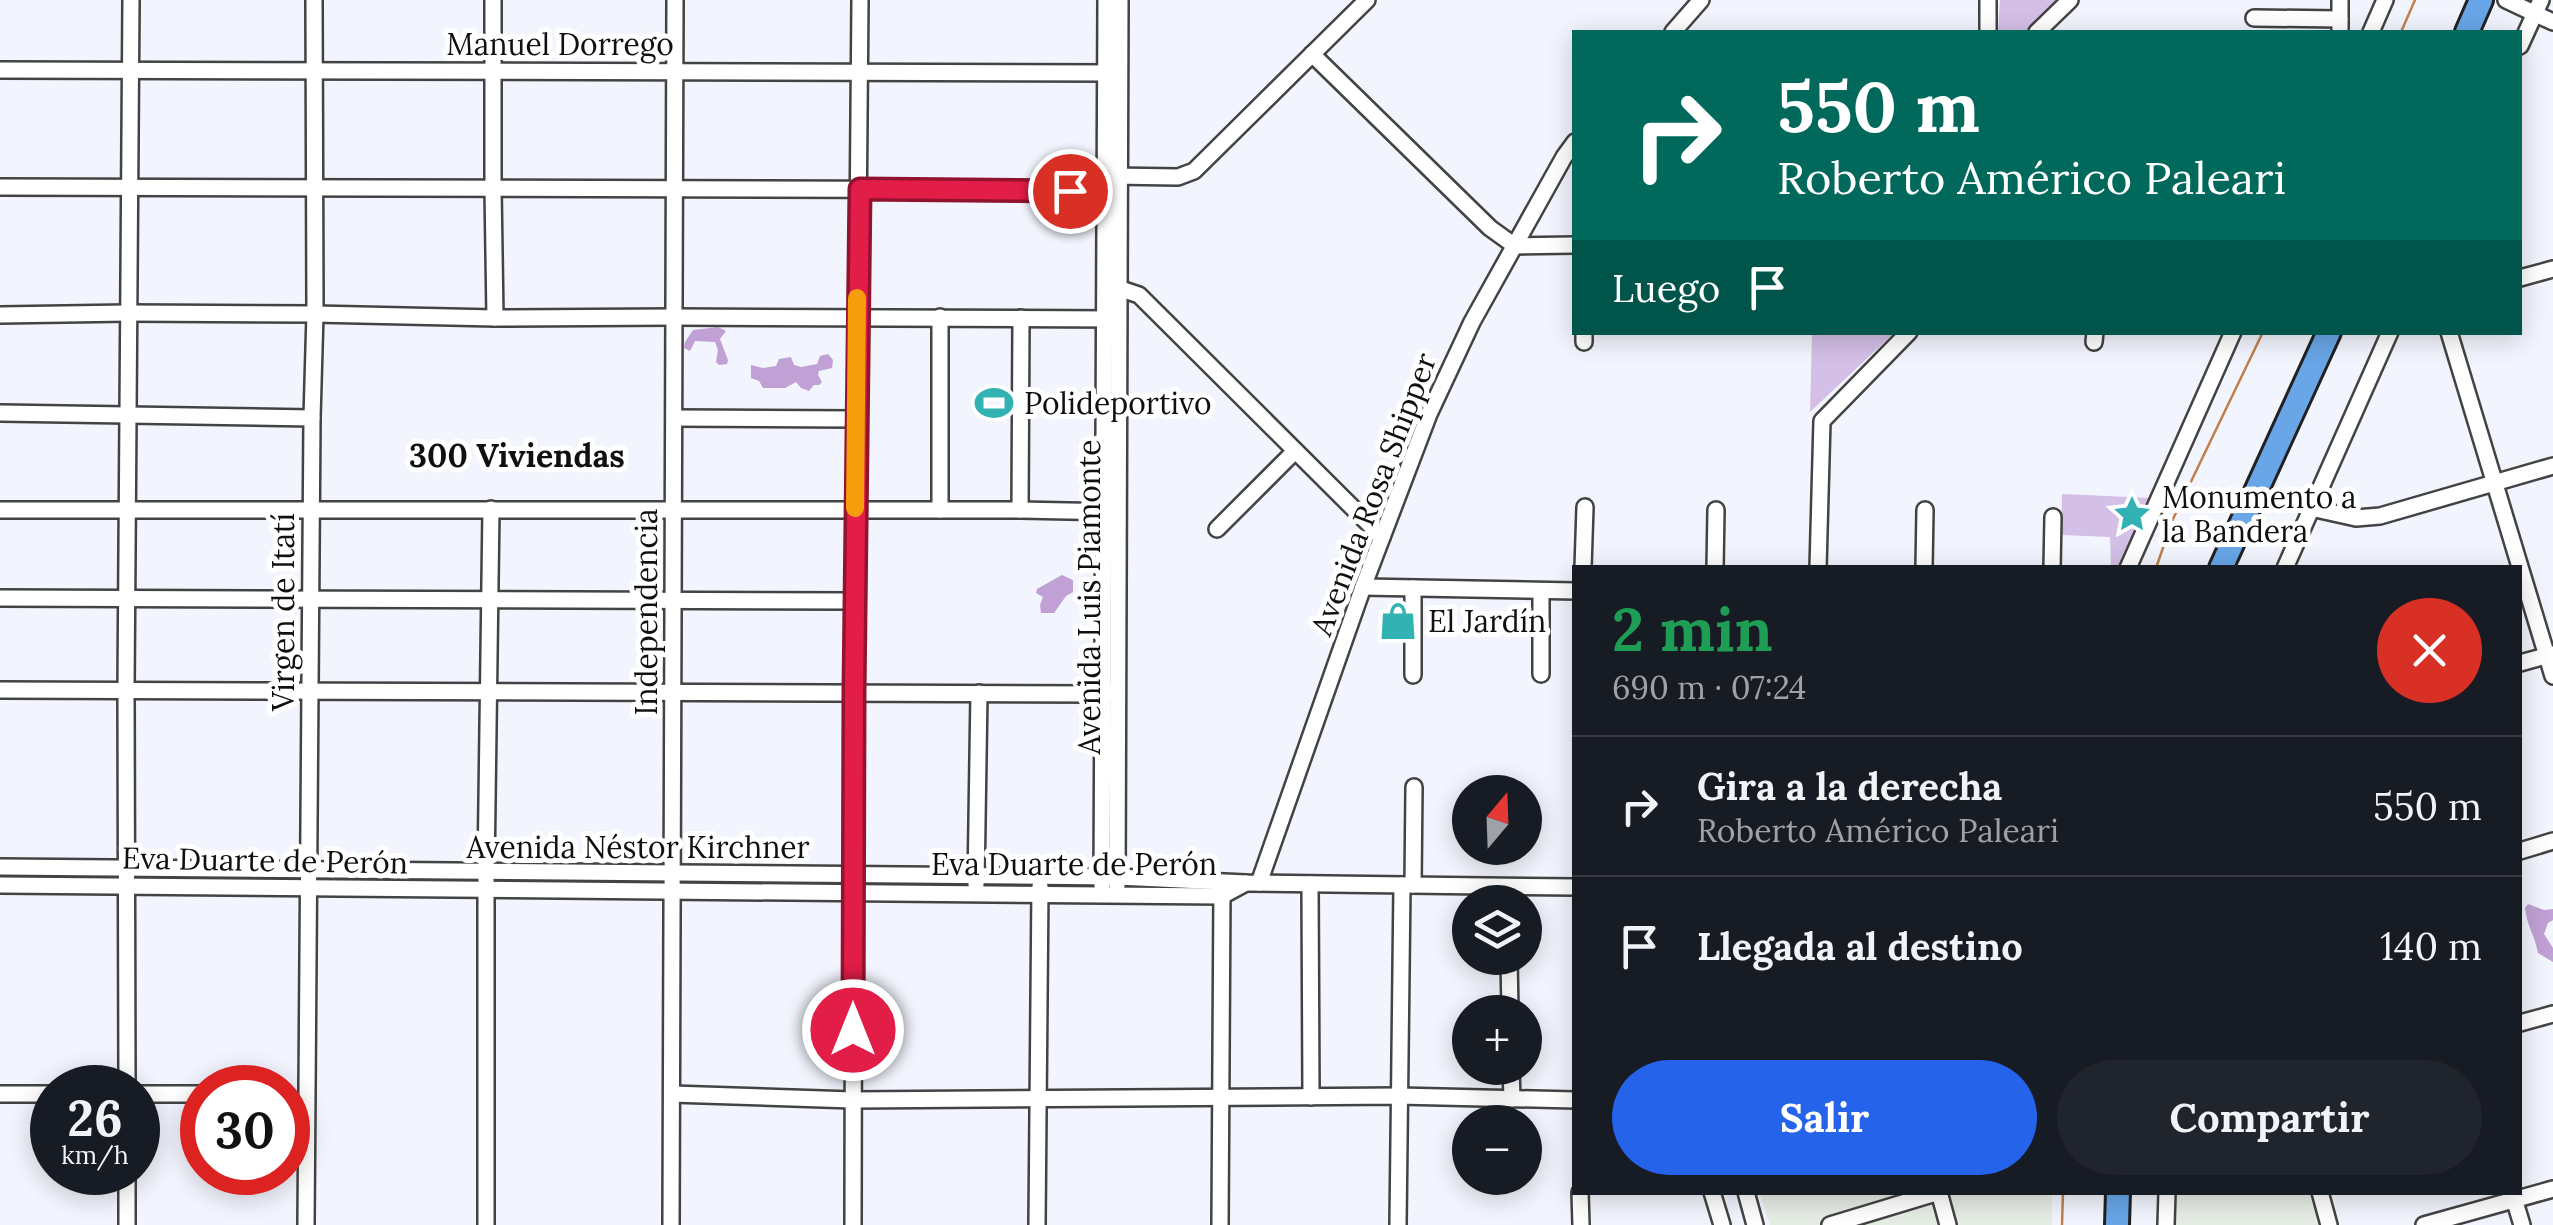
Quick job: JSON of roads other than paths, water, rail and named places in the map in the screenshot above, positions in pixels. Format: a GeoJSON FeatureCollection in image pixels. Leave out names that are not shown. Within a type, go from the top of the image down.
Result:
{"type":"FeatureCollection","features":[{"type":"Feature","properties":{"kind":"highway"},"geometry":{"type":"LineString","coordinates":[[2467,30],[2481,0]]}},
{"type":"Feature","properties":{"kind":"highway"},"geometry":{"type":"LineString","coordinates":[[2222,565],[2328,335]]}},
{"type":"Feature","properties":{"kind":"highway"},"geometry":{"type":"LineString","coordinates":[[2118,1195],[2118,1225]]}},
{"type":"Feature","properties":{"kind":"street"},"geometry":{"type":"LineString","coordinates":[[127,1065],[130,0]]}},
{"type":"Feature","properties":{"kind":"street","name":"Virgen de Itatí"},"geometry":{"type":"LineString","coordinates":[[307,1065],[315,314],[314,0]]}},
{"type":"Feature","properties":{"kind":"street"},"geometry":{"type":"LineString","coordinates":[[494,0],[495,318]]}},
{"type":"Feature","properties":{"kind":"street","name":"Independencia"},"geometry":{"type":"LineString","coordinates":[[672,1225],[676,0]]}},
{"type":"Feature","properties":{"kind":"street"},"geometry":{"type":"LineString","coordinates":[[853,1225],[860,0]]}},
{"type":"Feature","properties":{"kind":"street","name":"Avenida Luis Piamonte"},"geometry":{"type":"LineString","coordinates":[[1106,0],[1112,73],[1110,895]]}},
{"type":"Feature","properties":{"kind":"street","name":"Avenida Luis Piamonte"},"geometry":{"type":"LineString","coordinates":[[1112,73],[1120,0]]}},
{"type":"Feature","properties":{"kind":"street"},"geometry":{"type":"LineString","coordinates":[[0,188],[860,189],[1112,184],[1178,177],[1194,171],[1367,0]]}},
{"type":"Feature","properties":{"kind":"street"},"geometry":{"type":"LineString","coordinates":[[1674,30],[1701,0]]}},
{"type":"Feature","properties":{"kind":"street"},"geometry":{"type":"LineString","coordinates":[[1988,0],[1988,30]]}},
{"type":"Feature","properties":{"kind":"street"},"geometry":{"type":"LineString","coordinates":[[2039,30],[2070,0]]}},
{"type":"Feature","properties":{"kind":"street"},"geometry":{"type":"LineString","coordinates":[[2254,18],[2340,26],[2340,0]]}},
{"type":"Feature","properties":{"kind":"street"},"geometry":{"type":"LineString","coordinates":[[2372,30],[2385,0]]}},
{"type":"Feature","properties":{"kind":"street"},"geometry":{"type":"LineString","coordinates":[[2506,0],[2538,7],[2553,22]]}},
{"type":"Feature","properties":{"kind":"street"},"geometry":{"type":"LineString","coordinates":[[2522,42],[2538,7]]}},
{"type":"Feature","properties":{"kind":"street"},"geometry":{"type":"LineString","coordinates":[[1312,54],[1490,228],[1514,246],[1572,245]]}},
{"type":"Feature","properties":{"kind":"street","name":"Manuel Dorrego"},"geometry":{"type":"LineString","coordinates":[[0,70],[1112,73]]}},
{"type":"Feature","properties":{"kind":"street","name":"Avenida Rosa Shipper"},"geometry":{"type":"LineString","coordinates":[[1252,883],[1429,414],[1459,348],[1572,146]]}},
{"type":"Feature","properties":{"kind":"street"},"geometry":{"type":"LineString","coordinates":[[2522,277],[2553,269]]}},
{"type":"Feature","properties":{"kind":"street"},"geometry":{"type":"LineString","coordinates":[[1111,285],[1138,295],[1382,537]]}},
{"type":"Feature","properties":{"kind":"street"},"geometry":{"type":"LineString","coordinates":[[0,315],[1111,318]]}},
{"type":"Feature","properties":{"kind":"street"},"geometry":{"type":"LineString","coordinates":[[940,318],[940,510]]}},
{"type":"Feature","properties":{"kind":"street"},"geometry":{"type":"LineString","coordinates":[[1020,510],[1021,318]]}},
{"type":"Feature","properties":{"kind":"street"},"geometry":{"type":"LineString","coordinates":[[1818,565],[1822,421],[1905,335]]}},
{"type":"Feature","properties":{"kind":"street"},"geometry":{"type":"LineString","coordinates":[[2129,565],[2231,335]]}},
{"type":"Feature","properties":{"kind":"street"},"geometry":{"type":"LineString","coordinates":[[2286,565],[2389,335]]}},
{"type":"Feature","properties":{"kind":"street"},"geometry":{"type":"LineString","coordinates":[[2450,335],[2521,565]]}},
{"type":"Feature","properties":{"kind":"street"},"geometry":{"type":"LineString","coordinates":[[0,413],[312,418]]}},
{"type":"Feature","properties":{"kind":"street"},"geometry":{"type":"LineString","coordinates":[[674,418],[856,418]]}},
{"type":"Feature","properties":{"kind":"street"},"geometry":{"type":"LineString","coordinates":[[1217,529],[1295,451]]}},
{"type":"Feature","properties":{"kind":"street"},"geometry":{"type":"LineString","coordinates":[[2312,508],[2356,518],[2380,516],[2553,466]]}},
{"type":"Feature","properties":{"kind":"street"},"geometry":{"type":"LineString","coordinates":[[1584,506],[1584,565]]}},
{"type":"Feature","properties":{"kind":"street"},"geometry":{"type":"LineString","coordinates":[[0,510],[1110,511]]}},
{"type":"Feature","properties":{"kind":"street"},"geometry":{"type":"LineString","coordinates":[[486,1225],[491,510]]}},
{"type":"Feature","properties":{"kind":"street"},"geometry":{"type":"LineString","coordinates":[[1715,565],[1716,510]]}},
{"type":"Feature","properties":{"kind":"street"},"geometry":{"type":"LineString","coordinates":[[1924,565],[1925,510]]}},
{"type":"Feature","properties":{"kind":"street"},"geometry":{"type":"LineString","coordinates":[[2052,565],[2053,517]]}},
{"type":"Feature","properties":{"kind":"street"},"geometry":{"type":"LineString","coordinates":[[2522,567],[2553,676]]}},
{"type":"Feature","properties":{"kind":"street"},"geometry":{"type":"LineString","coordinates":[[1363,587],[1572,591]]}},
{"type":"Feature","properties":{"kind":"street"},"geometry":{"type":"LineString","coordinates":[[1412,675],[1413,588]]}},
{"type":"Feature","properties":{"kind":"street"},"geometry":{"type":"LineString","coordinates":[[1541,674],[1542,590]]}},
{"type":"Feature","properties":{"kind":"street"},"geometry":{"type":"LineString","coordinates":[[0,598],[854,601]]}},
{"type":"Feature","properties":{"kind":"street"},"geometry":{"type":"LineString","coordinates":[[2522,663],[2550,655]]}},
{"type":"Feature","properties":{"kind":"street"},"geometry":{"type":"LineString","coordinates":[[0,690],[1109,693]]}},
{"type":"Feature","properties":{"kind":"street"},"geometry":{"type":"LineString","coordinates":[[976,885],[979,693]]}},
{"type":"Feature","properties":{"kind":"street"},"geometry":{"type":"LineString","coordinates":[[1398,1225],[1399,1096],[1414,787]]}},
{"type":"Feature","properties":{"kind":"street"},"geometry":{"type":"LineString","coordinates":[[2522,850],[2553,841]]}},
{"type":"Feature","properties":{"kind":"street"},"geometry":{"type":"LineString","coordinates":[[0,868],[126,868],[308,879]]}},
{"type":"Feature","properties":{"kind":"street"},"geometry":{"type":"LineString","coordinates":[[1037,1225],[1040,886],[1109,877],[1222,888],[1220,1225]]}},
{"type":"Feature","properties":{"kind":"street","name":"Eva Duarte de Perón"},"geometry":{"type":"LineString","coordinates":[[0,885],[126,886],[308,879],[673,882],[1040,886],[1110,895],[1252,883]]}},
{"type":"Feature","properties":{"kind":"street"},"geometry":{"type":"LineString","coordinates":[[1252,883],[1452,889]]}},
{"type":"Feature","properties":{"kind":"street"},"geometry":{"type":"LineString","coordinates":[[1310,884],[1311,1097]]}},
{"type":"Feature","properties":{"kind":"street"},"geometry":{"type":"LineString","coordinates":[[1542,890],[1572,887]]}},
{"type":"Feature","properties":{"kind":"street"},"geometry":{"type":"LineString","coordinates":[[2522,1023],[2553,1014]]}},
{"type":"Feature","properties":{"kind":"street"},"geometry":{"type":"LineString","coordinates":[[1512,1085],[1512,1099]]}},
{"type":"Feature","properties":{"kind":"street"},"geometry":{"type":"LineString","coordinates":[[0,1094],[30,1094]]}},
{"type":"Feature","properties":{"kind":"street"},"geometry":{"type":"LineString","coordinates":[[672,1094],[853,1100],[1399,1096],[1572,1100]]}},
{"type":"Feature","properties":{"kind":"street"},"geometry":{"type":"LineString","coordinates":[[2522,1194],[2553,1188]]}},
{"type":"Feature","properties":{"kind":"street"},"geometry":{"type":"LineString","coordinates":[[127,1195],[128,1225]]}},
{"type":"Feature","properties":{"kind":"street","name":"Virgen de Itatí"},"geometry":{"type":"LineString","coordinates":[[306,1195],[306,1225]]}},
{"type":"Feature","properties":{"kind":"street"},"geometry":{"type":"LineString","coordinates":[[1580,1195],[1580,1225]]}},
{"type":"Feature","properties":{"kind":"street"},"geometry":{"type":"LineString","coordinates":[[1713,1195],[1722,1225]]}},
{"type":"Feature","properties":{"kind":"street"},"geometry":{"type":"LineString","coordinates":[[1747,1195],[1755,1225]]}},
{"type":"Feature","properties":{"kind":"street"},"geometry":{"type":"LineString","coordinates":[[1830,1225],[1932,1195]]}},
{"type":"Feature","properties":{"kind":"street"},"geometry":{"type":"LineString","coordinates":[[1940,1195],[1948,1225]]}},
{"type":"Feature","properties":{"kind":"street"},"geometry":{"type":"LineString","coordinates":[[2166,1225],[2167,1195]]}},
{"type":"Feature","properties":{"kind":"street"},"geometry":{"type":"LineString","coordinates":[[2321,1195],[2329,1225]]}},
{"type":"Feature","properties":{"kind":"street"},"geometry":{"type":"LineString","coordinates":[[2424,1225],[2513,1196],[2522,1225]]}},
{"type":"Feature","properties":{"kind":"waterway"},"geometry":{"type":"LineString","coordinates":[[2402,30],[2415,0]]}},
{"type":"Feature","properties":{"kind":"waterway"},"geometry":{"type":"LineString","coordinates":[[2157,565],[2173,519],[2262,335]]}},
{"type":"Feature","properties":{"kind":"waterway"},"geometry":{"type":"LineString","coordinates":[[2062,1225],[2063,1195]]}},
{"type":"Feature","properties":{"kind":"place","name":"Polideportivo"},"geometry":{"type":"Point","coordinates":[994,403]}},
{"type":"Feature","properties":{"kind":"place","name":"Monumento a la Bandera"},"geometry":{"type":"Point","coordinates":[2132,514]}},
{"type":"Feature","properties":{"kind":"place","name":"El Jardín"},"geometry":{"type":"Point","coordinates":[1398,621]}},
{"type":"Feature","properties":{"kind":"district","name":"300 Viviendas"},"geometry":{"type":"Point","coordinates":[517,455]}}]}
